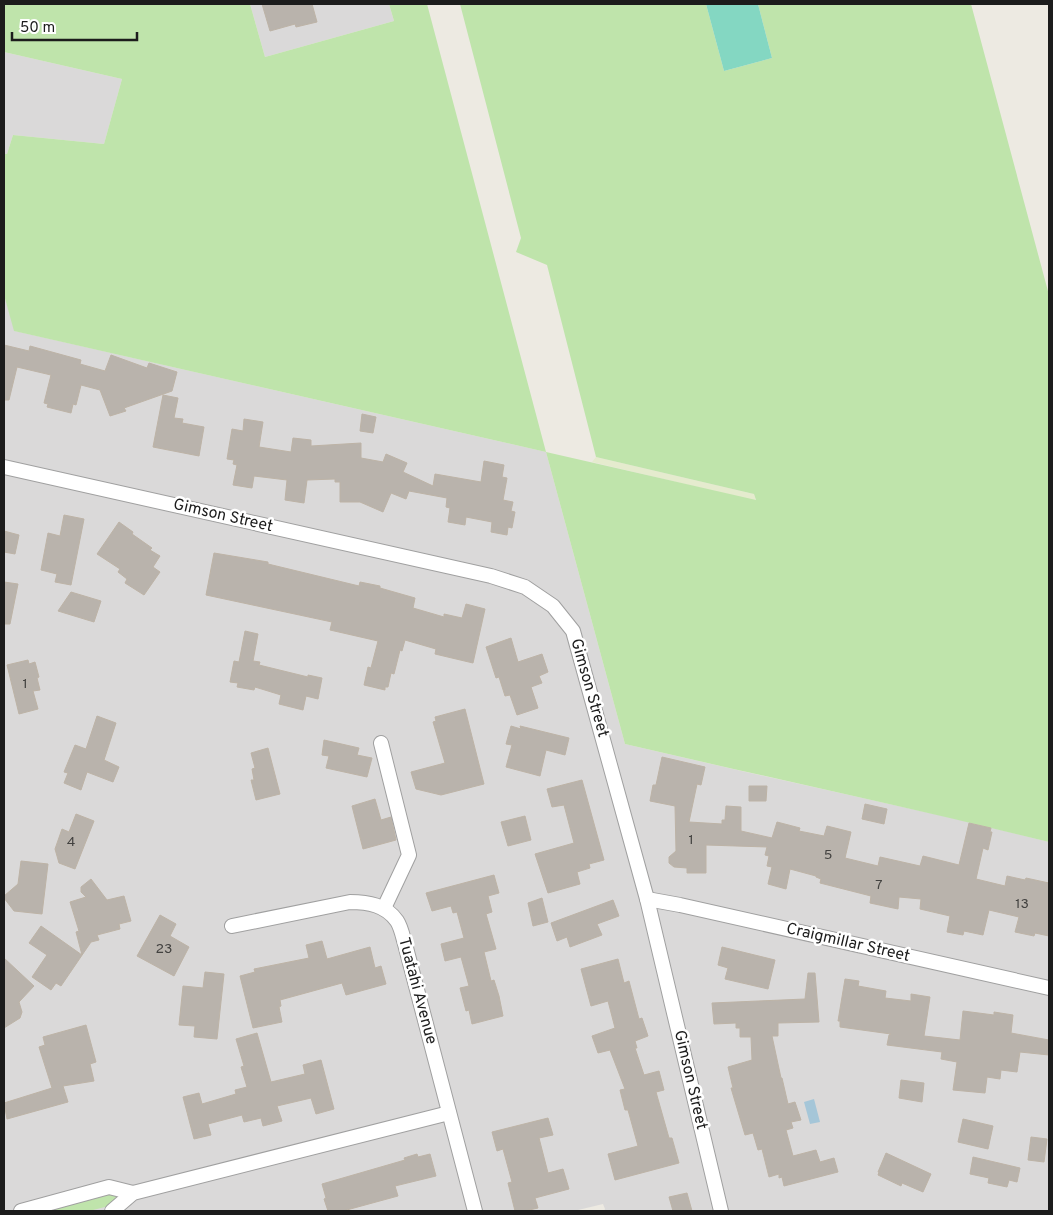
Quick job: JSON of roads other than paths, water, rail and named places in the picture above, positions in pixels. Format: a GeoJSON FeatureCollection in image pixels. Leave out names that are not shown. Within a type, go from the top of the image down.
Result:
{"type":"FeatureCollection","features":[{"type":"Feature","properties":{"kind":"street","name":"Gimson Street"},"geometry":{"type":"LineString","coordinates":[[4,467],[491,576],[525,587],[553,606],[573,631],[647,899],[722,1211]]}},
{"type":"Feature","properties":{"kind":"street"},"geometry":{"type":"LineString","coordinates":[[232,926],[350,902],[367,902],[384,908],[409,855],[381,743]]}},
{"type":"Feature","properties":{"kind":"street","name":"Craigmillar Street"},"geometry":{"type":"LineString","coordinates":[[647,899],[1049,988]]}},
{"type":"Feature","properties":{"kind":"street","name":"Tuatahi Avenue"},"geometry":{"type":"LineString","coordinates":[[384,908],[397,921],[405,944],[476,1211]]}},
{"type":"Feature","properties":{"kind":"street"},"geometry":{"type":"LineString","coordinates":[[112,1211],[133,1193],[449,1113]]}},
{"type":"Feature","properties":{"kind":"street"},"geometry":{"type":"LineString","coordinates":[[21,1211],[109,1187],[133,1193]]}},
{"type":"Feature","properties":{"kind":"water"},"geometry":{"type":"Polygon","coordinates":[[[814,1099],[820,1122],[810,1124],[804,1102],[814,1099]]]}}]}
